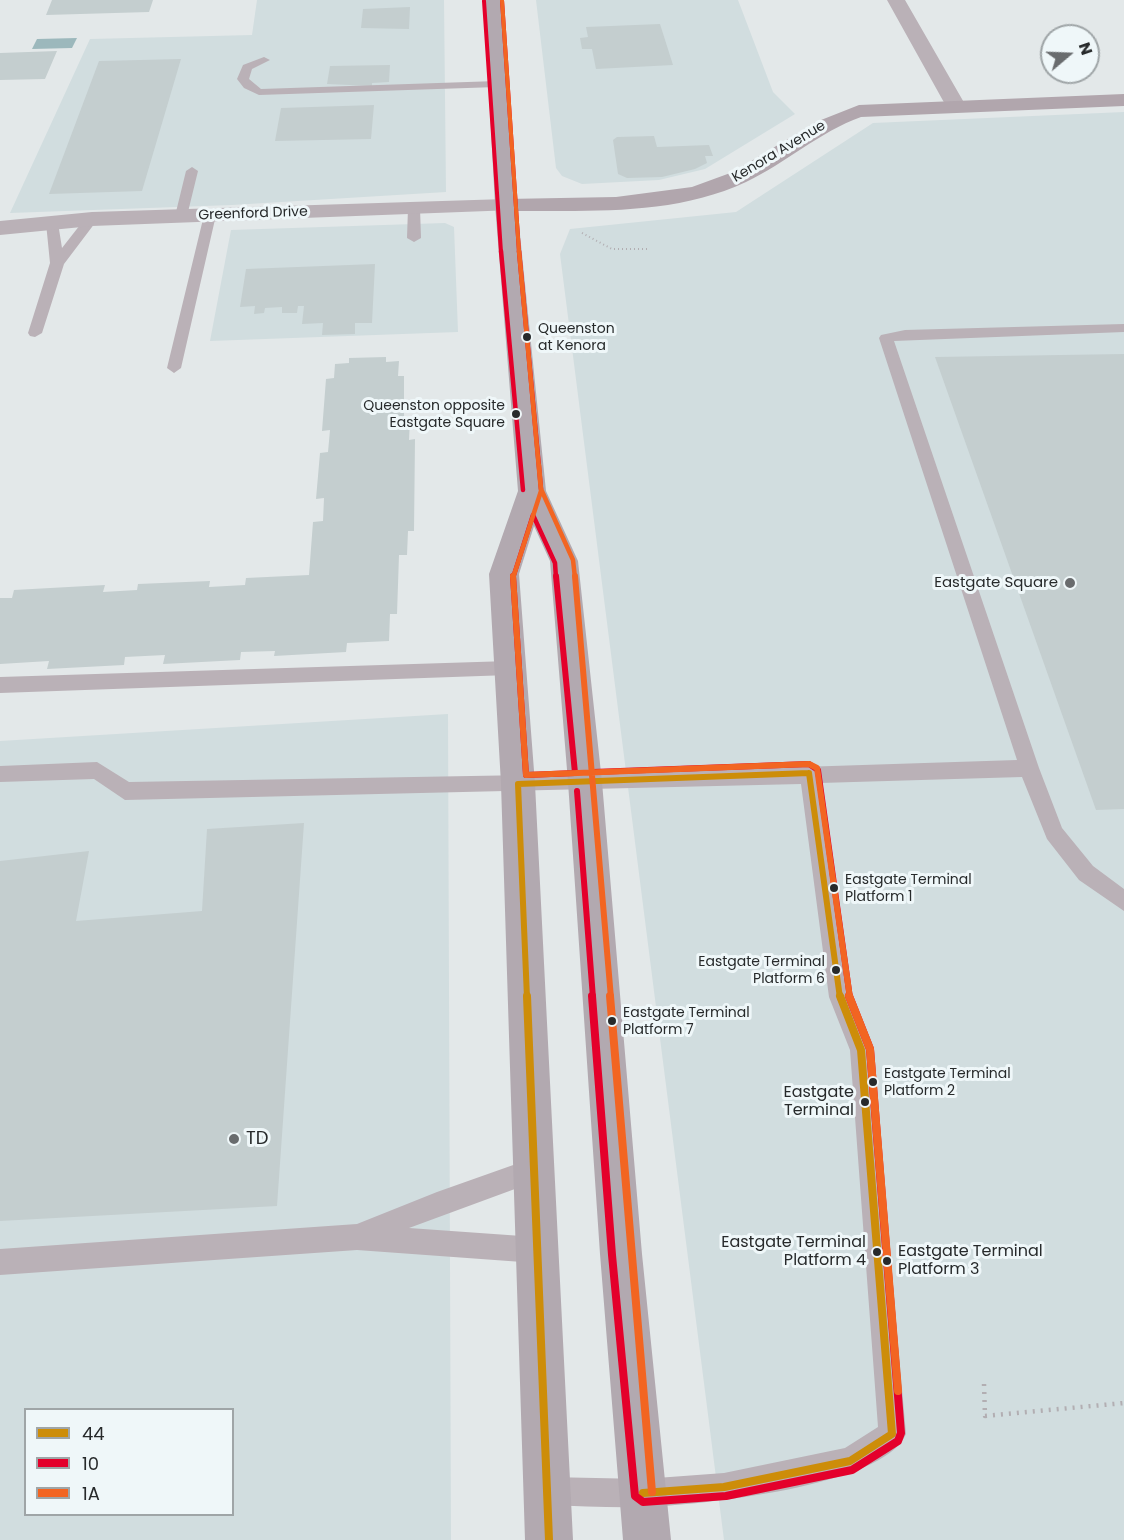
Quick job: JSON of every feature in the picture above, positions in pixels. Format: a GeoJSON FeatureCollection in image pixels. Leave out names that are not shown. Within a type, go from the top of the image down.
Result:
{"type":"FeatureCollection","features":[{"type":"Feature","properties":{"kind":"main road"},"geometry":{"type":"LineString","coordinates":[[492,0],[506,205],[532,491],[564,561],[585,782],[621,1254],[647,1540]]}},
{"type":"Feature","properties":{"kind":"main road"},"geometry":{"type":"LineString","coordinates":[[532,491],[504,574],[518,784],[549,1540]]}},
{"type":"Feature","properties":{"kind":"street"},"geometry":{"type":"LineString","coordinates":[[897,0],[956,106]]}},
{"type":"Feature","properties":{"kind":"street","name":"Kenora Avenue"},"geometry":{"type":"LineString","coordinates":[[506,205],[653,200],[698,192],[723,184],[745,173],[833,119],[881,109],[1124,100]]}},
{"type":"Feature","properties":{"kind":"street","name":"Greenford Drive"},"geometry":{"type":"LineString","coordinates":[[0,228],[92,219],[506,205]]}},
{"type":"Feature","properties":{"kind":"lane"},"geometry":{"type":"LineString","coordinates":[[264,60],[247,67],[243,79],[259,92],[497,84]]}},
{"type":"Feature","properties":{"kind":"lane"},"geometry":{"type":"LineString","coordinates":[[181,216],[192,171]]}},
{"type":"Feature","properties":{"kind":"lane"},"geometry":{"type":"LineString","coordinates":[[414,208],[414,238]]}},
{"type":"Feature","properties":{"kind":"lane"},"geometry":{"type":"LineString","coordinates":[[174,368],[210,216]]}},
{"type":"Feature","properties":{"kind":"lane"},"geometry":{"type":"LineString","coordinates":[[35,333],[57,263],[92,219]]}},
{"type":"Feature","properties":{"kind":"lane"},"geometry":{"type":"LineString","coordinates":[[52,223],[57,263]]}},
{"type":"Feature","properties":{"kind":"lane"},"geometry":{"type":"LineString","coordinates":[[1124,328],[905,334],[886,338],[1029,768],[1054,833],[1086,873],[1124,901]]}},
{"type":"Feature","properties":{"kind":"lane"},"geometry":{"type":"LineString","coordinates":[[0,685],[509,668]]}},
{"type":"Feature","properties":{"kind":"lane"},"geometry":{"type":"LineString","coordinates":[[0,774],[97,770],[124,791],[518,784],[1029,768]]}},
{"type":"Feature","properties":{"kind":"lane"},"geometry":{"type":"LineString","coordinates":[[548,1491],[643,1493],[724,1487],[850,1461],[892,1434],[861,1050],[840,997],[809,774]]}},
{"type":"Feature","properties":{"kind":"lane"},"geometry":{"type":"LineString","coordinates":[[357,1237],[437,1204],[533,1170]]}},
{"type":"Feature","properties":{"kind":"lane"},"geometry":{"type":"LineString","coordinates":[[0,1262],[357,1237],[536,1250]]}},
{"type":"Feature","properties":{"kind":"path"},"geometry":{"type":"LineString","coordinates":[[570,203],[574,226],[583,234],[612,249],[648,249]]}},
{"type":"Feature","properties":{"kind":"path"},"geometry":{"type":"LineString","coordinates":[[984,1384],[985,1416],[1124,1403]]}},
{"type":"Feature","properties":{"kind":"shaded area"},"geometry":{"type":"Polygon","coordinates":[[[257,0],[444,0],[446,192],[232,205],[10,213],[90,39],[252,35],[257,0]]]}},
{"type":"Feature","properties":{"kind":"shaded area"},"geometry":{"type":"Polygon","coordinates":[[[536,0],[738,0],[773,92],[795,114],[705,169],[659,180],[582,184],[562,176],[556,168],[536,0]]]}},
{"type":"Feature","properties":{"kind":"shaded area"},"geometry":{"type":"Polygon","coordinates":[[[1124,112],[1124,1540],[724,1540],[560,254],[570,229],[736,212],[873,123],[1124,112]]]}},
{"type":"Feature","properties":{"kind":"shaded area"},"geometry":{"type":"Polygon","coordinates":[[[445,223],[454,227],[458,332],[210,341],[231,230],[445,223]]]}},
{"type":"Feature","properties":{"kind":"shaded area"},"geometry":{"type":"Polygon","coordinates":[[[448,714],[451,1540],[0,1540],[0,741],[448,714]]]}},
{"type":"Feature","properties":{"kind":"water"},"geometry":{"type":"Polygon","coordinates":[[[77,38],[72,48],[32,49],[37,39],[77,38]]]}},
{"type":"Feature","properties":{"kind":"building"},"geometry":{"type":"Polygon","coordinates":[[[52,0],[153,0],[149,12],[46,15],[52,0]]]}},
{"type":"Feature","properties":{"kind":"building"},"geometry":{"type":"Polygon","coordinates":[[[410,7],[409,29],[361,28],[363,9],[410,7]]]}},
{"type":"Feature","properties":{"kind":"building"},"geometry":{"type":"Polygon","coordinates":[[[660,24],[673,65],[596,69],[592,49],[582,49],[580,38],[588,37],[586,27],[660,24]]]}},
{"type":"Feature","properties":{"kind":"building"},"geometry":{"type":"Polygon","coordinates":[[[57,51],[45,79],[0,80],[0,53],[57,51]]]}},
{"type":"Feature","properties":{"kind":"building"},"geometry":{"type":"Polygon","coordinates":[[[181,59],[142,191],[49,194],[99,61],[181,59]]]}},
{"type":"Feature","properties":{"kind":"building"},"geometry":{"type":"Polygon","coordinates":[[[390,65],[389,82],[372,83],[372,86],[327,84],[330,66],[390,65]]]}},
{"type":"Feature","properties":{"kind":"building"},"geometry":{"type":"Polygon","coordinates":[[[374,105],[371,139],[275,141],[281,108],[374,105]]]}},
{"type":"Feature","properties":{"kind":"building"},"geometry":{"type":"Polygon","coordinates":[[[654,136],[657,147],[709,145],[713,156],[705,156],[707,163],[695,169],[662,177],[627,178],[618,174],[613,140],[617,137],[654,136]]]}},
{"type":"Feature","properties":{"kind":"building"},"geometry":{"type":"Polygon","coordinates":[[[375,264],[372,323],[355,323],[355,334],[322,335],[323,323],[302,324],[304,306],[298,306],[297,313],[282,313],[282,307],[265,308],[264,313],[254,314],[255,306],[240,307],[246,269],[375,264]]]}},
{"type":"Feature","properties":{"kind":"building","name":"Eastgate Square"},"geometry":{"type":"Polygon","coordinates":[[[1124,354],[1124,809],[1096,810],[935,357],[1124,354]]]}},
{"type":"Feature","properties":{"kind":"building"},"geometry":{"type":"Polygon","coordinates":[[[386,357],[386,362],[399,361],[398,376],[404,376],[404,419],[410,419],[409,440],[415,439],[414,531],[408,531],[407,555],[399,555],[397,614],[390,614],[389,641],[347,643],[346,652],[274,656],[275,651],[241,652],[240,660],[163,664],[165,655],[125,657],[124,665],[47,669],[49,661],[0,664],[0,598],[12,598],[14,590],[105,585],[103,592],[137,590],[138,584],[210,581],[209,587],[245,585],[246,578],[309,575],[313,522],[323,521],[324,498],[316,499],[320,453],[328,452],[330,430],[322,431],[326,379],[334,378],[335,364],[349,363],[349,358],[386,357]]]}},
{"type":"Feature","properties":{"kind":"building"},"geometry":{"type":"Polygon","coordinates":[[[304,823],[277,1206],[0,1221],[0,861],[89,851],[76,921],[202,911],[207,829],[304,823]]]}},
{"type":"Feature","properties":{"kind":"transit line","name":"10"},"geometry":{"type":"LineString","coordinates":[[502,0],[515,204],[541,489]]}},
{"type":"Feature","properties":{"kind":"transit line","name":"1A"},"geometry":{"type":"LineString","coordinates":[[502,0],[515,204],[541,491],[513,575],[526,775],[809,764],[817,768],[849,995],[870,1049],[898,1391]]}},
{"type":"Feature","properties":{"kind":"transit line","name":"10"},"geometry":{"type":"LineString","coordinates":[[484,1],[497,206],[523,490]]}},
{"type":"Feature","properties":{"kind":"transit line","name":"1A"},"geometry":{"type":"LineString","coordinates":[[539,465],[541,489],[573,560],[594,781],[630,1253],[652,1492]]}},
{"type":"Feature","properties":{"kind":"transit line","name":"10"},"geometry":{"type":"LineString","coordinates":[[533,515],[555,563],[575,773],[526,775],[513,575],[533,515]]}},
{"type":"Feature","properties":{"kind":"transit line","name":"10"},"geometry":{"type":"LineString","coordinates":[[577,791],[612,1255],[635,1496],[643,1502],[726,1496],[852,1470],[898,1441],[901,1433],[870,1049],[849,995],[818,770],[809,764],[593,772]]}},
{"type":"Feature","properties":{"kind":"transit line","name":"44"},"geometry":{"type":"LineString","coordinates":[[518,784],[809,773]]}},
{"type":"Feature","properties":{"kind":"transit line","name":"44"},"geometry":{"type":"LineString","coordinates":[[643,1493],[724,1487],[850,1461],[892,1434],[861,1050],[840,997],[809,773]]}},
{"type":"Feature","properties":{"kind":"transit line","name":"44"},"geometry":{"type":"LineString","coordinates":[[518,784],[549,1540]]}},
{"type":"Feature","properties":{"kind":"place","name":"Queenston at Kenora"},"geometry":{"type":"Point","coordinates":[527,337]}},
{"type":"Feature","properties":{"kind":"place","name":"Queenston opposite Eastgate Square"},"geometry":{"type":"Point","coordinates":[516,414]}},
{"type":"Feature","properties":{"kind":"place","name":"Eastgate Square"},"geometry":{"type":"Point","coordinates":[1070,583]}},
{"type":"Feature","properties":{"kind":"place","name":"Eastgate Terminal Platform 1"},"geometry":{"type":"Point","coordinates":[834,888]}},
{"type":"Feature","properties":{"kind":"place","name":"Eastgate Terminal Platform 6"},"geometry":{"type":"Point","coordinates":[836,970]}},
{"type":"Feature","properties":{"kind":"place","name":"Eastgate Terminal Platform 7"},"geometry":{"type":"Point","coordinates":[612,1021]}},
{"type":"Feature","properties":{"kind":"place","name":"Eastgate Terminal Platform 2"},"geometry":{"type":"Point","coordinates":[873,1082]}},
{"type":"Feature","properties":{"kind":"place","name":"Eastgate Terminal"},"geometry":{"type":"Point","coordinates":[865,1102]}},
{"type":"Feature","properties":{"kind":"place","name":"TD"},"geometry":{"type":"Point","coordinates":[234,1139]}},
{"type":"Feature","properties":{"kind":"place","name":"Eastgate Terminal Platform 4"},"geometry":{"type":"Point","coordinates":[877,1252]}},
{"type":"Feature","properties":{"kind":"place","name":"Eastgate Terminal Platform 3"},"geometry":{"type":"Point","coordinates":[887,1261]}}]}
